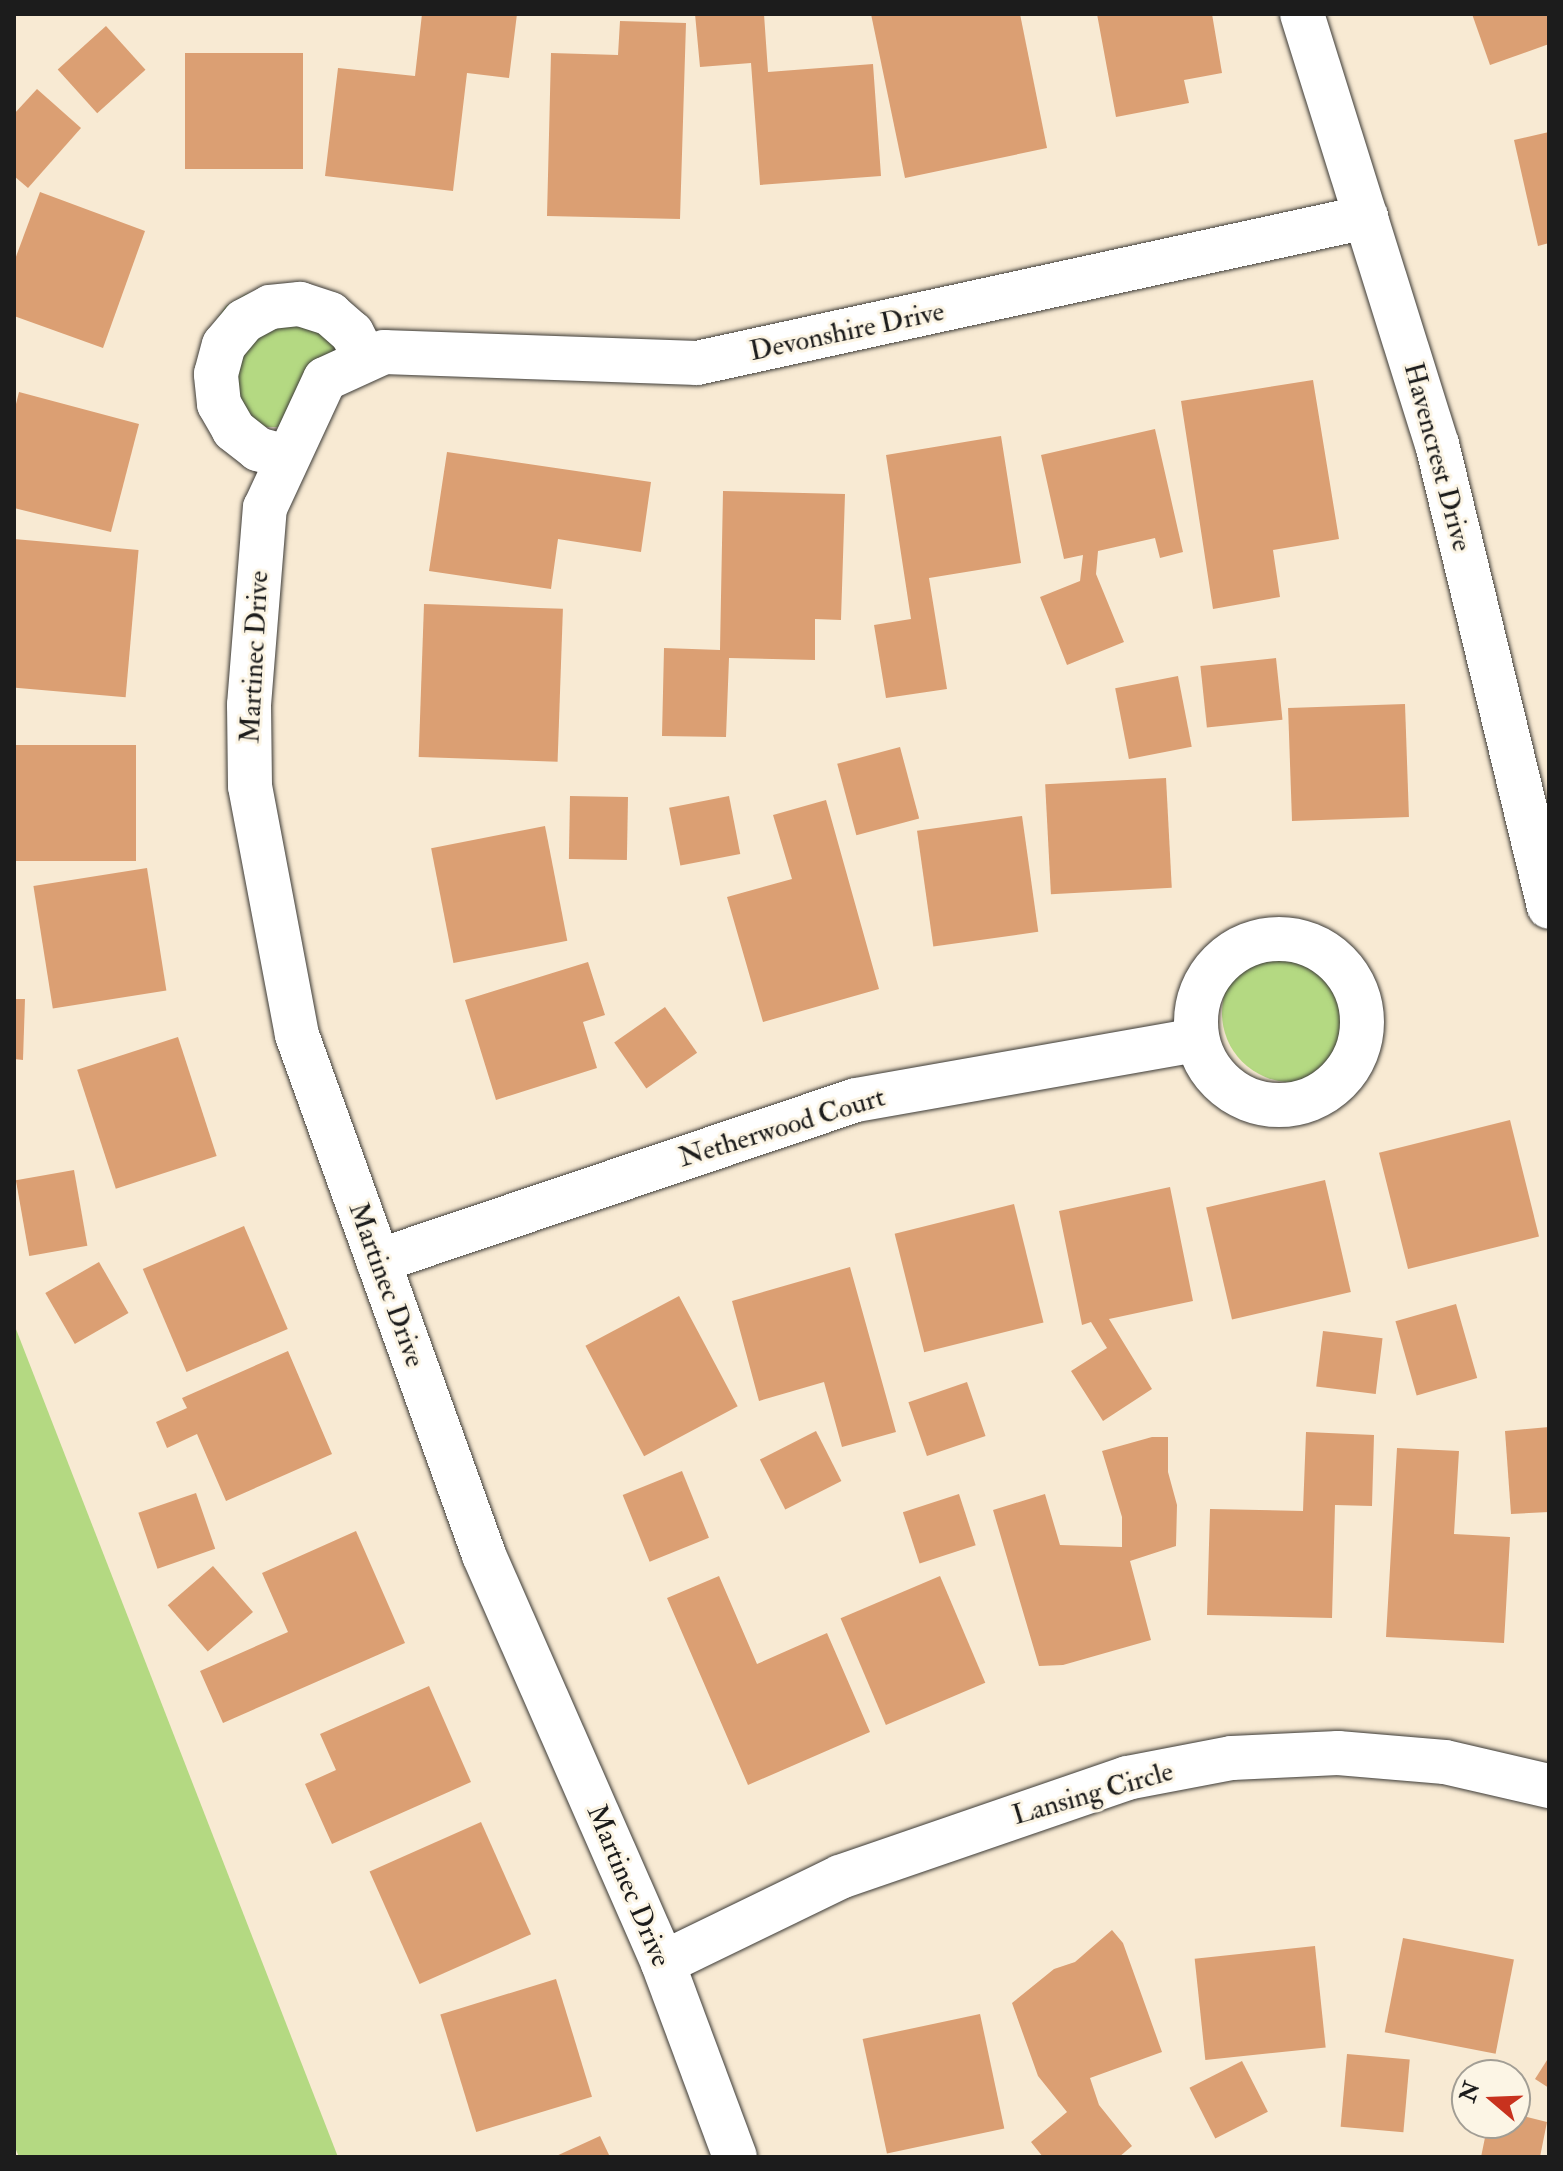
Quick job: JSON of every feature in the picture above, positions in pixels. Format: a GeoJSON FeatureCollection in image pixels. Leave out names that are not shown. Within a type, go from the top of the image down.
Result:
{"type":"FeatureCollection","features":[{"type":"Feature","properties":{"kind":"street","name":"Havencrest Drive"},"geometry":{"type":"LineString","coordinates":[[1302,14],[1437,444],[1542,843],[1549,907]]}},
{"type":"Feature","properties":{"kind":"street","name":"Devonshire Drive"},"geometry":{"type":"LineString","coordinates":[[325,379],[384,352],[697,363],[1366,217]]}},
{"type":"Feature","properties":{"kind":"street"},"geometry":{"type":"LineString","coordinates":[[287,457],[258,449],[234,430],[219,404],[216,374],[224,345],[244,321],[270,307],[300,304],[330,314],[352,333],[366,360]]}},
{"type":"Feature","properties":{"kind":"street","name":"Martinec Drive"},"geometry":{"type":"LineString","coordinates":[[325,379],[265,508],[249,705],[250,786],[297,1035],[484,1555],[663,1963],[735,2157]]}},
{"type":"Feature","properties":{"kind":"street","name":"Netherwood Court"},"geometry":{"type":"LineString","coordinates":[[378,1261],[856,1100],[1197,1040]]}},
{"type":"Feature","properties":{"kind":"street","name":"Lansing Circle"},"geometry":{"type":"LineString","coordinates":[[663,1963],[840,1877],[1127,1778],[1232,1758],[1338,1753],[1445,1762],[1549,1786]]}},
{"type":"Feature","properties":{"kind":"green space"},"geometry":{"type":"Polygon","coordinates":[[[269,288],[315,301],[343,363],[286,427],[264,427],[243,421],[212,326],[226,306],[246,294],[269,288]]]}},
{"type":"Feature","properties":{"kind":"green space"},"geometry":{"type":"Polygon","coordinates":[[[1291,944],[1318,949],[1340,964],[1355,986],[1360,1013],[1355,1040],[1340,1062],[1318,1077],[1291,1082],[1264,1077],[1242,1062],[1227,1040],[1222,1013],[1227,986],[1242,964],[1264,949],[1291,944]]]}},
{"type":"Feature","properties":{"kind":"green space"},"geometry":{"type":"Polygon","coordinates":[[[14,1324],[338,2157],[19,2157],[14,2145],[14,1324]]]}},
{"type":"Feature","properties":{"kind":"building"},"geometry":{"type":"Polygon","coordinates":[[[422,14],[517,14],[509,78],[467,73],[453,191],[325,176],[338,68],[415,76],[422,14]]]}},
{"type":"Feature","properties":{"kind":"building"},"geometry":{"type":"Polygon","coordinates":[[[695,14],[764,14],[768,72],[873,64],[881,176],[760,185],[751,63],[700,67],[695,14]]]}},
{"type":"Feature","properties":{"kind":"building"},"geometry":{"type":"Polygon","coordinates":[[[871,14],[1020,14],[1047,148],[905,178],[871,14]]]}},
{"type":"Feature","properties":{"kind":"building"},"geometry":{"type":"Polygon","coordinates":[[[1097,14],[1212,14],[1222,73],[1184,80],[1189,103],[1116,117],[1097,14]]]}},
{"type":"Feature","properties":{"kind":"building"},"geometry":{"type":"Polygon","coordinates":[[[1472,14],[1549,14],[1549,44],[1490,65],[1472,14]]]}},
{"type":"Feature","properties":{"kind":"building"},"geometry":{"type":"Polygon","coordinates":[[[620,21],[686,23],[680,219],[547,216],[551,53],[618,55],[620,21]]]}},
{"type":"Feature","properties":{"kind":"building"},"geometry":{"type":"Polygon","coordinates":[[[106,26],[145,70],[97,113],[58,69],[106,26]]]}},
{"type":"Feature","properties":{"kind":"building"},"geometry":{"type":"Polygon","coordinates":[[[185,53],[303,53],[303,169],[185,169],[185,53]]]}},
{"type":"Feature","properties":{"kind":"building"},"geometry":{"type":"Polygon","coordinates":[[[37,89],[81,128],[28,188],[14,176],[14,114],[37,89]]]}},
{"type":"Feature","properties":{"kind":"building"},"geometry":{"type":"Polygon","coordinates":[[[1549,132],[1549,243],[1538,246],[1514,140],[1549,132]]]}},
{"type":"Feature","properties":{"kind":"building"},"geometry":{"type":"Polygon","coordinates":[[[40,192],[145,231],[103,348],[14,316],[14,262],[40,192]]]}},
{"type":"Feature","properties":{"kind":"building"},"geometry":{"type":"Polygon","coordinates":[[[1313,380],[1339,539],[1273,550],[1280,597],[1213,609],[1181,401],[1313,380]]]}},
{"type":"Feature","properties":{"kind":"building"},"geometry":{"type":"Polygon","coordinates":[[[19,392],[139,424],[111,532],[14,508],[14,412],[19,392]]]}},
{"type":"Feature","properties":{"kind":"building"},"geometry":{"type":"Polygon","coordinates":[[[1155,429],[1183,552],[1160,558],[1155,538],[1098,551],[1096,574],[1124,642],[1067,665],[1040,597],[1080,581],[1083,555],[1064,559],[1041,455],[1155,429]]]}},
{"type":"Feature","properties":{"kind":"building"},"geometry":{"type":"Polygon","coordinates":[[[1001,436],[1021,563],[929,578],[947,689],[886,698],[874,625],[911,619],[886,455],[1001,436]]]}},
{"type":"Feature","properties":{"kind":"building"},"geometry":{"type":"Polygon","coordinates":[[[447,452],[651,482],[641,552],[558,539],[551,589],[429,571],[447,452]]]}},
{"type":"Feature","properties":{"kind":"building"},"geometry":{"type":"Polygon","coordinates":[[[723,491],[845,494],[841,620],[815,619],[815,660],[729,658],[726,737],[662,736],[664,648],[720,650],[723,491]]]}},
{"type":"Feature","properties":{"kind":"building"},"geometry":{"type":"Polygon","coordinates":[[[14,539],[139,550],[126,697],[14,688],[14,539]]]}},
{"type":"Feature","properties":{"kind":"building"},"geometry":{"type":"Polygon","coordinates":[[[424,604],[563,609],[558,762],[419,757],[424,604]]]}},
{"type":"Feature","properties":{"kind":"building"},"geometry":{"type":"Polygon","coordinates":[[[1276,658],[1282,720],[1207,728],[1200,666],[1276,658]]]}},
{"type":"Feature","properties":{"kind":"building"},"geometry":{"type":"Polygon","coordinates":[[[1178,676],[1192,747],[1129,759],[1115,688],[1178,676]]]}},
{"type":"Feature","properties":{"kind":"building"},"geometry":{"type":"Polygon","coordinates":[[[1405,704],[1409,817],[1292,821],[1288,708],[1405,704]]]}},
{"type":"Feature","properties":{"kind":"building"},"geometry":{"type":"Polygon","coordinates":[[[15,745],[136,745],[136,861],[15,861],[15,745]]]}},
{"type":"Feature","properties":{"kind":"building"},"geometry":{"type":"Polygon","coordinates":[[[900,747],[919,818],[856,835],[837,764],[900,747]]]}},
{"type":"Feature","properties":{"kind":"building"},"geometry":{"type":"Polygon","coordinates":[[[1166,778],[1172,888],[1051,894],[1045,784],[1166,778]]]}},
{"type":"Feature","properties":{"kind":"building"},"geometry":{"type":"Polygon","coordinates":[[[570,796],[628,797],[627,860],[569,859],[570,796]]]}},
{"type":"Feature","properties":{"kind":"building"},"geometry":{"type":"Polygon","coordinates":[[[729,796],[740,854],[680,866],[669,808],[729,796]]]}},
{"type":"Feature","properties":{"kind":"building"},"geometry":{"type":"Polygon","coordinates":[[[826,800],[879,989],[763,1022],[727,897],[792,879],[773,815],[826,800]]]}},
{"type":"Feature","properties":{"kind":"building"},"geometry":{"type":"Polygon","coordinates":[[[1022,816],[1038,932],[933,947],[917,831],[1022,816]]]}},
{"type":"Feature","properties":{"kind":"building"},"geometry":{"type":"Polygon","coordinates":[[[545,826],[567,941],[453,963],[431,848],[545,826]]]}},
{"type":"Feature","properties":{"kind":"building"},"geometry":{"type":"Polygon","coordinates":[[[147,868],[166,990],[53,1008],[33,886],[147,868]]]}},
{"type":"Feature","properties":{"kind":"building"},"geometry":{"type":"Polygon","coordinates":[[[588,962],[605,1015],[583,1022],[597,1068],[496,1100],[465,1000],[588,962]]]}},
{"type":"Feature","properties":{"kind":"building"},"geometry":{"type":"Polygon","coordinates":[[[14,999],[25,999],[23,1060],[14,1059],[14,999]]]}},
{"type":"Feature","properties":{"kind":"building"},"geometry":{"type":"Polygon","coordinates":[[[665,1007],[697,1053],[646,1088],[614,1043],[665,1007]]]}},
{"type":"Feature","properties":{"kind":"building"},"geometry":{"type":"Polygon","coordinates":[[[178,1037],[217,1156],[116,1189],[77,1070],[178,1037]]]}},
{"type":"Feature","properties":{"kind":"building"},"geometry":{"type":"Polygon","coordinates":[[[1510,1120],[1539,1236],[1408,1269],[1379,1153],[1510,1120]]]}},
{"type":"Feature","properties":{"kind":"building"},"geometry":{"type":"Polygon","coordinates":[[[74,1170],[87,1246],[29,1256],[16,1180],[74,1170]]]}},
{"type":"Feature","properties":{"kind":"building"},"geometry":{"type":"Polygon","coordinates":[[[1325,1180],[1351,1292],[1232,1319],[1206,1207],[1325,1180]]]}},
{"type":"Feature","properties":{"kind":"building"},"geometry":{"type":"Polygon","coordinates":[[[1170,1187],[1193,1301],[1109,1319],[1152,1389],[1103,1421],[1071,1371],[1107,1348],[1091,1322],[1082,1325],[1059,1211],[1170,1187]]]}},
{"type":"Feature","properties":{"kind":"building"},"geometry":{"type":"Polygon","coordinates":[[[1014,1204],[1044,1322],[924,1352],[895,1234],[1014,1204]]]}},
{"type":"Feature","properties":{"kind":"building"},"geometry":{"type":"Polygon","coordinates":[[[244,1226],[288,1329],[187,1372],[143,1269],[244,1226]]]}},
{"type":"Feature","properties":{"kind":"building"},"geometry":{"type":"Polygon","coordinates":[[[99,1262],[128,1313],[75,1344],[45,1293],[99,1262]]]}},
{"type":"Feature","properties":{"kind":"building"},"geometry":{"type":"Polygon","coordinates":[[[850,1267],[896,1432],[842,1447],[824,1382],[759,1401],[732,1301],[850,1267]]]}},
{"type":"Feature","properties":{"kind":"building"},"geometry":{"type":"Polygon","coordinates":[[[679,1296],[738,1406],[644,1456],[585,1346],[679,1296]]]}},
{"type":"Feature","properties":{"kind":"building"},"geometry":{"type":"Polygon","coordinates":[[[1456,1304],[1477,1378],[1417,1395],[1395,1321],[1456,1304]]]}},
{"type":"Feature","properties":{"kind":"building"},"geometry":{"type":"Polygon","coordinates":[[[1323,1331],[1383,1338],[1376,1394],[1316,1387],[1323,1331]]]}},
{"type":"Feature","properties":{"kind":"building"},"geometry":{"type":"Polygon","coordinates":[[[288,1351],[332,1454],[226,1501],[197,1434],[167,1448],[156,1422],[187,1408],[182,1398],[288,1351]]]}},
{"type":"Feature","properties":{"kind":"building"},"geometry":{"type":"Polygon","coordinates":[[[967,1382],[986,1436],[927,1456],[908,1402],[967,1382]]]}},
{"type":"Feature","properties":{"kind":"building"},"geometry":{"type":"Polygon","coordinates":[[[1549,1427],[1549,1512],[1511,1514],[1505,1431],[1549,1427]]]}},
{"type":"Feature","properties":{"kind":"building"},"geometry":{"type":"Polygon","coordinates":[[[816,1431],[841,1481],[785,1509],[760,1460],[816,1431]]]}},
{"type":"Feature","properties":{"kind":"building"},"geometry":{"type":"Polygon","coordinates":[[[1306,1432],[1374,1435],[1372,1506],[1335,1505],[1332,1618],[1207,1615],[1210,1509],[1303,1511],[1306,1432]]]}},
{"type":"Feature","properties":{"kind":"building"},"geometry":{"type":"Polygon","coordinates":[[[1152,1437],[1168,1437],[1168,1472],[1177,1505],[1176,1546],[1130,1561],[1151,1640],[1063,1665],[1039,1666],[993,1510],[1045,1494],[1060,1545],[1122,1547],[1122,1517],[1102,1451],[1152,1437]]]}},
{"type":"Feature","properties":{"kind":"building"},"geometry":{"type":"Polygon","coordinates":[[[1397,1448],[1459,1451],[1454,1534],[1510,1537],[1504,1643],[1386,1637],[1397,1448]]]}},
{"type":"Feature","properties":{"kind":"building"},"geometry":{"type":"Polygon","coordinates":[[[682,1471],[709,1538],[650,1562],[623,1495],[682,1471]]]}},
{"type":"Feature","properties":{"kind":"building"},"geometry":{"type":"Polygon","coordinates":[[[196,1493],[215,1549],[158,1569],[138,1513],[196,1493]]]}},
{"type":"Feature","properties":{"kind":"building"},"geometry":{"type":"Polygon","coordinates":[[[959,1494],[976,1545],[920,1564],[903,1512],[959,1494]]]}},
{"type":"Feature","properties":{"kind":"building"},"geometry":{"type":"Polygon","coordinates":[[[356,1531],[405,1643],[223,1723],[200,1671],[288,1632],[262,1573],[356,1531]]]}},
{"type":"Feature","properties":{"kind":"building"},"geometry":{"type":"Polygon","coordinates":[[[213,1566],[253,1612],[208,1651],[168,1605],[213,1566]]]}},
{"type":"Feature","properties":{"kind":"building"},"geometry":{"type":"Polygon","coordinates":[[[719,1576],[757,1664],[827,1633],[870,1732],[748,1785],[667,1598],[719,1576]]]}},
{"type":"Feature","properties":{"kind":"building"},"geometry":{"type":"Polygon","coordinates":[[[940,1576],[985,1683],[886,1725],[841,1618],[940,1576]]]}},
{"type":"Feature","properties":{"kind":"building"},"geometry":{"type":"Polygon","coordinates":[[[429,1686],[471,1782],[332,1844],[305,1784],[336,1770],[320,1734],[429,1686]]]}},
{"type":"Feature","properties":{"kind":"building"},"geometry":{"type":"Polygon","coordinates":[[[481,1822],[531,1934],[420,1984],[370,1872],[481,1822]]]}},
{"type":"Feature","properties":{"kind":"building"},"geometry":{"type":"Polygon","coordinates":[[[1112,1930],[1123,1943],[1162,2052],[1090,2078],[1099,2105],[1132,2146],[1119,2157],[1043,2157],[1031,2142],[1067,2112],[1038,2076],[1012,2003],[1054,1969],[1075,1962],[1112,1930]]]}},
{"type":"Feature","properties":{"kind":"building"},"geometry":{"type":"Polygon","coordinates":[[[1403,1938],[1514,1960],[1496,2054],[1385,2032],[1403,1938]]]}},
{"type":"Feature","properties":{"kind":"building"},"geometry":{"type":"Polygon","coordinates":[[[1315,1946],[1326,2047],[1205,2060],[1195,1959],[1315,1946]]]}},
{"type":"Feature","properties":{"kind":"building"},"geometry":{"type":"Polygon","coordinates":[[[556,1979],[592,2097],[476,2132],[440,2014],[556,1979]]]}},
{"type":"Feature","properties":{"kind":"building"},"geometry":{"type":"Polygon","coordinates":[[[980,2014],[1004,2128],[887,2153],[863,2039],[980,2014]]]}},
{"type":"Feature","properties":{"kind":"building"},"geometry":{"type":"Polygon","coordinates":[[[1347,2054],[1410,2059],[1403,2132],[1341,2127],[1347,2054]]]}},
{"type":"Feature","properties":{"kind":"building"},"geometry":{"type":"Polygon","coordinates":[[[1549,2057],[1549,2088],[1535,2079],[1549,2057]]]}},
{"type":"Feature","properties":{"kind":"building"},"geometry":{"type":"Polygon","coordinates":[[[1242,2061],[1268,2112],[1215,2139],[1189,2088],[1242,2061]]]}},
{"type":"Feature","properties":{"kind":"building"},"geometry":{"type":"Polygon","coordinates":[[[1531,2118],[1547,2122],[1540,2157],[1481,2157],[1485,2139],[1531,2139],[1531,2118]]]}},
{"type":"Feature","properties":{"kind":"building"},"geometry":{"type":"Polygon","coordinates":[[[600,2136],[610,2157],[554,2157],[600,2136]]]}}]}
